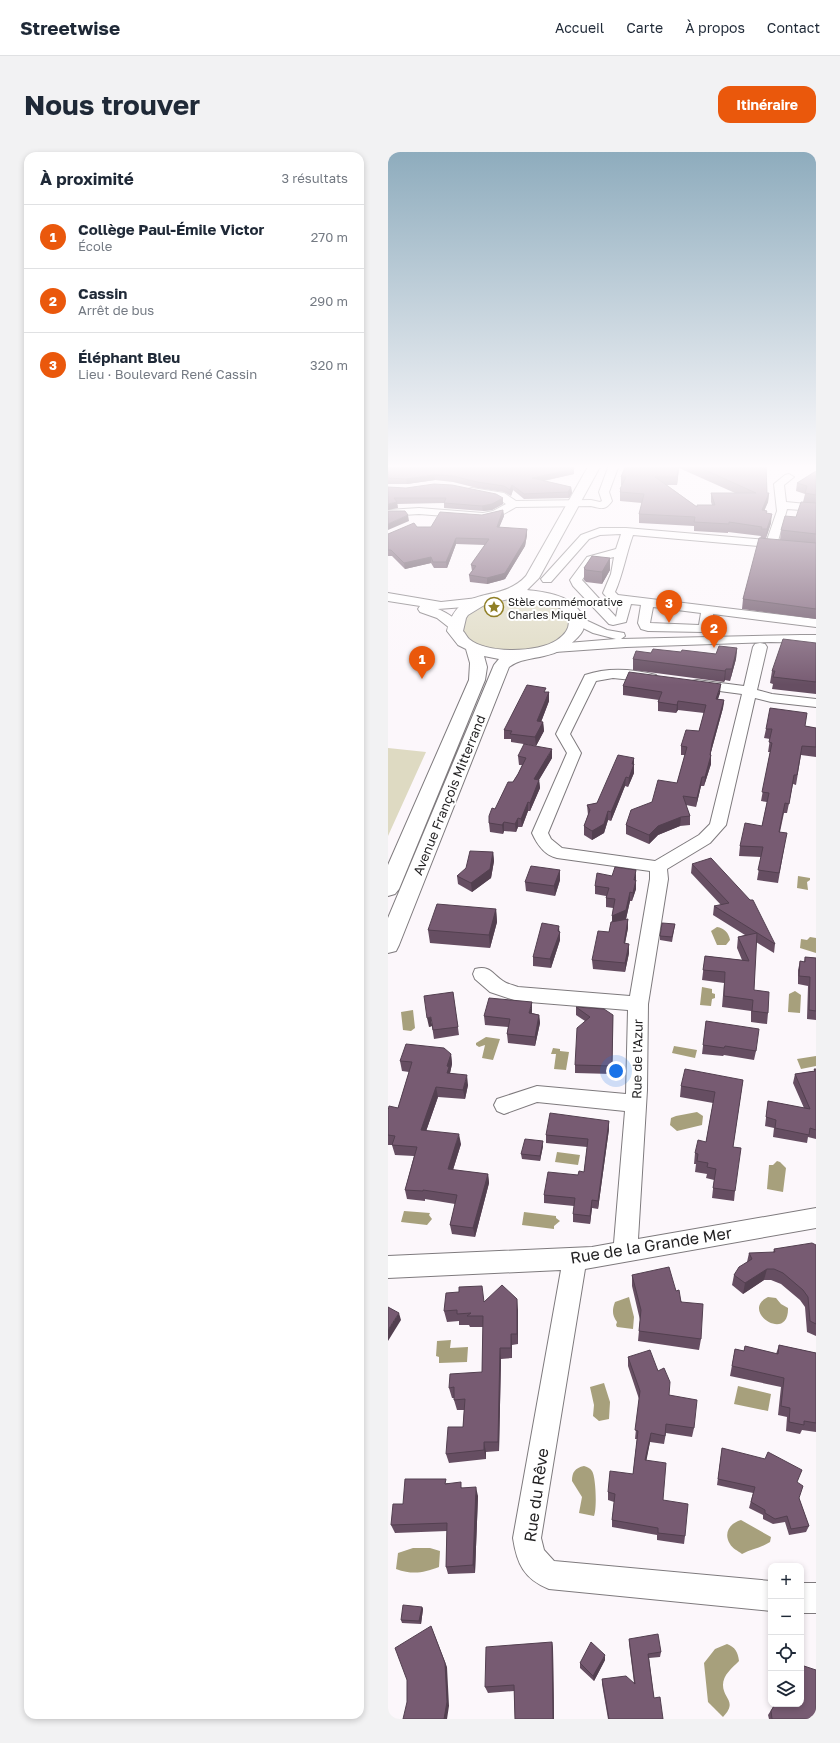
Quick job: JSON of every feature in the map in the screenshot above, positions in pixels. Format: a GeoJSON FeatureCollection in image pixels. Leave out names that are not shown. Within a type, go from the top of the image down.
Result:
{"type":"FeatureCollection","features":[{"type":"Feature","properties":{"kind":"main road"},"geometry":{"type":"LineString","coordinates":[[509,595],[526,585],[559,538]]}},
{"type":"Feature","properties":{"kind":"main road"},"geometry":{"type":"LineString","coordinates":[[552,599],[546,587],[546,579],[566,538]]}},
{"type":"Feature","properties":{"kind":"main road"},"geometry":{"type":"LineString","coordinates":[[498,596],[539,596],[552,599],[564,605],[573,612],[577,620],[577,628],[566,642],[555,648],[539,653],[503,655],[487,653],[473,648],[460,638],[455,626],[461,613],[478,602],[498,596]]}},
{"type":"Feature","properties":{"kind":"main road","name":"Avenue François Mitterrand"},"geometry":{"type":"LineString","coordinates":[[388,889],[477,680],[479,671],[478,659],[473,648]]}},
{"type":"Feature","properties":{"kind":"main road","name":"Avenue François Mitterrand"},"geometry":{"type":"LineString","coordinates":[[388,945],[494,681],[502,665],[520,655]]}},
{"type":"Feature","properties":{"kind":"street"},"geometry":{"type":"LineString","coordinates":[[546,579],[584,538]]}},
{"type":"Feature","properties":{"kind":"street"},"geometry":{"type":"LineString","coordinates":[[626,538],[620,550],[617,574],[610,593],[614,598],[626,600],[647,608],[708,613],[725,625],[775,634],[816,635]]}},
{"type":"Feature","properties":{"kind":"street"},"geometry":{"type":"LineString","coordinates":[[713,538],[816,548]]}},
{"type":"Feature","properties":{"kind":"street"},"geometry":{"type":"LineString","coordinates":[[772,543],[774,538]]}},
{"type":"Feature","properties":{"kind":"street"},"geometry":{"type":"LineString","coordinates":[[620,550],[615,554],[591,559],[576,580],[577,583],[613,621],[622,619],[626,600]]}},
{"type":"Feature","properties":{"kind":"street"},"geometry":{"type":"LineString","coordinates":[[388,597],[441,606],[478,602]]}},
{"type":"Feature","properties":{"kind":"street"},"geometry":{"type":"LineString","coordinates":[[388,602],[435,611],[444,616],[455,626]]}},
{"type":"Feature","properties":{"kind":"street"},"geometry":{"type":"LineString","coordinates":[[647,608],[644,623],[645,626],[648,627],[699,629],[705,627],[708,613]]}},
{"type":"Feature","properties":{"kind":"street"},"geometry":{"type":"LineString","coordinates":[[577,620],[591,629],[609,635],[630,637],[725,625],[816,623]]}},
{"type":"Feature","properties":{"kind":"street"},"geometry":{"type":"LineString","coordinates":[[555,648],[608,642],[776,638],[816,639]]}},
{"type":"Feature","properties":{"kind":"street"},"geometry":{"type":"LineString","coordinates":[[666,680],[611,673],[597,674],[590,678],[563,734],[574,753],[540,833],[544,842],[557,853],[658,867],[669,858],[702,842],[712,834],[718,825],[760,647]]}},
{"type":"Feature","properties":{"kind":"street"},"geometry":{"type":"LineString","coordinates":[[681,682],[736,688],[771,698],[816,703]]}},
{"type":"Feature","properties":{"kind":"street","name":"Rue de l'Azur"},"geometry":{"type":"LineString","coordinates":[[625,1252],[636,1103],[638,1004],[659,879],[658,867]]}},
{"type":"Feature","properties":{"kind":"street"},"geometry":{"type":"LineString","coordinates":[[482,974],[497,987],[517,994],[638,1004]]}},
{"type":"Feature","properties":{"kind":"street"},"geometry":{"type":"LineString","coordinates":[[504,1105],[537,1094],[636,1103]]}},
{"type":"Feature","properties":{"kind":"street","name":"Rue de la Grande Mer"},"geometry":{"type":"LineString","coordinates":[[388,1267],[575,1259],[625,1252],[816,1218]]}},
{"type":"Feature","properties":{"kind":"street","name":"Rue du Rêve"},"geometry":{"type":"LineString","coordinates":[[575,1259],[527,1538],[529,1554],[538,1568],[549,1575],[768,1596]]}},
{"type":"Feature","properties":{"kind":"street"},"geometry":{"type":"LineString","coordinates":[[804,1598],[816,1598]]}},
{"type":"Feature","properties":{"kind":"shaded area"},"geometry":{"type":"Polygon","coordinates":[[[519,598],[549,602],[563,609],[570,622],[570,627],[564,636],[543,647],[521,651],[499,651],[489,649],[475,643],[465,634],[463,628],[464,620],[475,608],[484,604],[519,598]]]}},
{"type":"Feature","properties":{"kind":"shaded area"},"geometry":{"type":"Polygon","coordinates":[[[388,748],[426,752],[388,836],[388,748]]]}},
{"type":"Feature","properties":{"kind":"shaded area"},"geometry":{"type":"Polygon","coordinates":[[[798,876],[810,878],[807,882],[808,890],[797,888],[798,876]]]}},
{"type":"Feature","properties":{"kind":"shaded area"},"geometry":{"type":"Polygon","coordinates":[[[717,927],[724,930],[729,935],[730,940],[726,945],[717,945],[711,931],[717,927]]]}},
{"type":"Feature","properties":{"kind":"shaded area"},"geometry":{"type":"Polygon","coordinates":[[[810,937],[816,938],[816,953],[800,948],[801,939],[807,940],[810,937]]]}},
{"type":"Feature","properties":{"kind":"shaded area"},"geometry":{"type":"Polygon","coordinates":[[[702,987],[712,989],[712,993],[715,994],[715,998],[712,999],[711,1006],[700,1005],[702,987]]]}},
{"type":"Feature","properties":{"kind":"shaded area"},"geometry":{"type":"Polygon","coordinates":[[[795,991],[801,995],[800,1013],[788,1012],[789,994],[795,991]]]}},
{"type":"Feature","properties":{"kind":"shaded area"},"geometry":{"type":"Polygon","coordinates":[[[413,1010],[415,1028],[411,1031],[403,1030],[401,1012],[413,1010]]]}},
{"type":"Feature","properties":{"kind":"shaded area"},"geometry":{"type":"Polygon","coordinates":[[[486,1037],[500,1039],[493,1060],[482,1058],[485,1045],[479,1047],[476,1045],[476,1043],[486,1037]]]}},
{"type":"Feature","properties":{"kind":"shaded area"},"geometry":{"type":"Polygon","coordinates":[[[674,1046],[697,1050],[695,1058],[672,1053],[674,1046]]]}},
{"type":"Feature","properties":{"kind":"shaded area"},"geometry":{"type":"Polygon","coordinates":[[[553,1048],[560,1049],[560,1051],[569,1052],[566,1070],[554,1069],[556,1054],[551,1054],[553,1048]]]}},
{"type":"Feature","properties":{"kind":"shaded area"},"geometry":{"type":"Polygon","coordinates":[[[816,1056],[816,1066],[801,1069],[797,1059],[816,1056]]]}},
{"type":"Feature","properties":{"kind":"shaded area"},"geometry":{"type":"Polygon","coordinates":[[[697,1112],[703,1116],[702,1125],[677,1131],[670,1125],[671,1118],[697,1112]]]}},
{"type":"Feature","properties":{"kind":"shaded area"},"geometry":{"type":"Polygon","coordinates":[[[557,1152],[580,1155],[578,1165],[555,1162],[557,1152]]]}},
{"type":"Feature","properties":{"kind":"shaded area"},"geometry":{"type":"Polygon","coordinates":[[[777,1161],[786,1168],[783,1192],[767,1189],[769,1165],[773,1165],[777,1161]]]}},
{"type":"Feature","properties":{"kind":"shaded area"},"geometry":{"type":"Polygon","coordinates":[[[404,1211],[430,1213],[429,1215],[432,1219],[427,1225],[401,1222],[404,1211]]]}},
{"type":"Feature","properties":{"kind":"shaded area"},"geometry":{"type":"Polygon","coordinates":[[[524,1212],[556,1216],[556,1218],[560,1221],[554,1226],[554,1229],[522,1225],[524,1212]]]}},
{"type":"Feature","properties":{"kind":"shaded area"},"geometry":{"type":"Polygon","coordinates":[[[629,1297],[634,1317],[633,1329],[617,1327],[617,1322],[613,1312],[615,1302],[629,1297]]]}},
{"type":"Feature","properties":{"kind":"shaded area"},"geometry":{"type":"Polygon","coordinates":[[[768,1297],[776,1298],[781,1304],[788,1308],[786,1318],[781,1323],[774,1324],[768,1321],[762,1316],[759,1310],[761,1303],[768,1297]]]}},
{"type":"Feature","properties":{"kind":"shaded area"},"geometry":{"type":"Polygon","coordinates":[[[451,1340],[450,1348],[468,1347],[467,1362],[439,1363],[439,1357],[436,1356],[437,1341],[451,1340]]]}},
{"type":"Feature","properties":{"kind":"shaded area"},"geometry":{"type":"Polygon","coordinates":[[[604,1383],[610,1402],[609,1419],[599,1421],[593,1416],[594,1405],[590,1387],[604,1383]]]}},
{"type":"Feature","properties":{"kind":"shaded area"},"geometry":{"type":"Polygon","coordinates":[[[738,1386],[771,1394],[768,1411],[734,1404],[738,1386]]]}},
{"type":"Feature","properties":{"kind":"shaded area"},"geometry":{"type":"Polygon","coordinates":[[[584,1466],[589,1468],[593,1474],[596,1500],[594,1516],[579,1513],[582,1497],[572,1481],[575,1471],[584,1466]]]}},
{"type":"Feature","properties":{"kind":"shaded area"},"geometry":{"type":"Polygon","coordinates":[[[741,1520],[771,1537],[770,1542],[742,1554],[735,1549],[731,1545],[727,1536],[731,1526],[737,1521],[741,1520]]]}},
{"type":"Feature","properties":{"kind":"shaded area"},"geometry":{"type":"Polygon","coordinates":[[[413,1548],[430,1548],[440,1551],[439,1567],[428,1571],[413,1573],[396,1569],[398,1553],[413,1548]]]}},
{"type":"Feature","properties":{"kind":"shaded area"},"geometry":{"type":"Polygon","coordinates":[[[727,1644],[736,1650],[739,1661],[728,1672],[723,1681],[725,1694],[730,1704],[723,1717],[708,1702],[704,1663],[715,1649],[727,1644]]]}},
{"type":"Feature","properties":{"kind":"building"},"geometry":{"type":"Polygon","coordinates":[[[388,538],[456,538],[446,562],[433,562],[431,557],[404,563],[391,550],[388,550],[388,538]]]}},
{"type":"Feature","properties":{"kind":"building"},"geometry":{"type":"Polygon","coordinates":[[[460,538],[525,538],[505,573],[487,578],[469,575],[476,566],[471,565],[472,563],[489,539],[460,538]]]}},
{"type":"Feature","properties":{"kind":"building"},"geometry":{"type":"Polygon","coordinates":[[[759,538],[816,543],[816,609],[743,599],[759,538]]]}},
{"type":"Feature","properties":{"kind":"building"},"geometry":{"type":"Polygon","coordinates":[[[592,556],[610,558],[602,572],[586,570],[584,568],[592,556]]]}},
{"type":"Feature","properties":{"kind":"building"},"geometry":{"type":"Polygon","coordinates":[[[783,639],[816,643],[816,682],[773,677],[775,671],[772,671],[783,639]]]}},
{"type":"Feature","properties":{"kind":"building"},"geometry":{"type":"Polygon","coordinates":[[[719,646],[737,648],[732,669],[726,669],[725,671],[633,659],[636,651],[651,653],[653,649],[681,652],[682,650],[716,654],[719,646]]]}},
{"type":"Feature","properties":{"kind":"building"},"geometry":{"type":"Polygon","coordinates":[[[629,672],[721,684],[716,699],[724,700],[712,743],[711,755],[705,777],[702,777],[697,798],[683,796],[690,816],[681,817],[658,826],[649,835],[626,825],[631,810],[652,802],[658,780],[677,783],[687,747],[681,746],[686,730],[699,731],[706,705],[678,701],[677,705],[658,702],[662,692],[623,686],[629,672]]]}},
{"type":"Feature","properties":{"kind":"building"},"geometry":{"type":"Polygon","coordinates":[[[527,685],[546,688],[544,692],[549,692],[537,721],[543,722],[535,737],[510,734],[512,731],[504,730],[527,685]]]}},
{"type":"Feature","properties":{"kind":"building"},"geometry":{"type":"Polygon","coordinates":[[[770,708],[807,713],[805,726],[816,728],[816,747],[802,746],[797,775],[794,775],[789,804],[785,803],[779,832],[787,833],[779,873],[758,870],[763,847],[740,846],[745,823],[762,826],[769,793],[762,792],[772,743],[769,742],[772,729],[766,729],[770,708]]]}},
{"type":"Feature","properties":{"kind":"building"},"geometry":{"type":"Polygon","coordinates":[[[524,744],[552,749],[534,779],[539,780],[530,803],[528,802],[521,819],[518,818],[515,824],[504,822],[502,825],[489,823],[489,816],[492,808],[495,809],[508,782],[513,782],[526,758],[518,756],[524,744]]]}},
{"type":"Feature","properties":{"kind":"building"},"geometry":{"type":"Polygon","coordinates":[[[618,755],[634,758],[632,764],[634,764],[629,778],[626,777],[611,812],[608,811],[604,824],[592,831],[584,826],[590,810],[587,805],[597,803],[618,755]]]}},
{"type":"Feature","properties":{"kind":"building"},"geometry":{"type":"Polygon","coordinates":[[[470,851],[493,852],[490,869],[471,883],[457,876],[466,868],[470,851]]]}},
{"type":"Feature","properties":{"kind":"building"},"geometry":{"type":"Polygon","coordinates":[[[711,858],[750,900],[753,900],[775,944],[714,906],[729,903],[692,864],[711,858]]]}},
{"type":"Feature","properties":{"kind":"building"},"geometry":{"type":"Polygon","coordinates":[[[531,866],[560,870],[554,886],[525,882],[531,866]]]}},
{"type":"Feature","properties":{"kind":"building"},"geometry":{"type":"Polygon","coordinates":[[[615,867],[636,870],[634,880],[636,880],[633,893],[630,892],[626,910],[612,916],[615,899],[606,898],[609,888],[595,886],[597,873],[612,876],[615,867]]]}},
{"type":"Feature","properties":{"kind":"building"},"geometry":{"type":"Polygon","coordinates":[[[437,904],[496,909],[489,935],[428,930],[437,904]]]}},
{"type":"Feature","properties":{"kind":"building"},"geometry":{"type":"Polygon","coordinates":[[[628,919],[624,943],[629,944],[625,963],[592,960],[598,931],[609,932],[611,922],[628,919]]]}},
{"type":"Feature","properties":{"kind":"building"},"geometry":{"type":"Polygon","coordinates":[[[542,923],[559,926],[558,931],[560,932],[550,959],[533,957],[542,923]]]}},
{"type":"Feature","properties":{"kind":"building"},"geometry":{"type":"Polygon","coordinates":[[[662,923],[675,924],[672,937],[660,936],[662,923]]]}},
{"type":"Feature","properties":{"kind":"building"},"geometry":{"type":"Polygon","coordinates":[[[757,933],[754,990],[769,992],[768,1013],[752,1011],[753,1000],[724,996],[725,972],[703,970],[705,956],[749,961],[738,937],[757,933]]]}},
{"type":"Feature","properties":{"kind":"building"},"geometry":{"type":"Polygon","coordinates":[[[805,957],[816,958],[816,1011],[809,1010],[810,977],[799,976],[800,961],[805,962],[805,957]]]}},
{"type":"Feature","properties":{"kind":"building"},"geometry":{"type":"Polygon","coordinates":[[[453,992],[458,1027],[433,1030],[431,1017],[427,1018],[424,996],[453,992]]]}},
{"type":"Feature","properties":{"kind":"building"},"geometry":{"type":"Polygon","coordinates":[[[489,998],[532,1002],[529,1013],[539,1015],[535,1037],[507,1034],[510,1019],[484,1016],[489,998]]]}},
{"type":"Feature","properties":{"kind":"building"},"geometry":{"type":"Polygon","coordinates":[[[576,1007],[604,1009],[613,1015],[612,1066],[575,1065],[577,1028],[590,1017],[576,1007]]]}},
{"type":"Feature","properties":{"kind":"building"},"geometry":{"type":"Polygon","coordinates":[[[706,1021],[759,1029],[756,1051],[725,1046],[724,1048],[703,1045],[706,1021]]]}},
{"type":"Feature","properties":{"kind":"building"},"geometry":{"type":"Polygon","coordinates":[[[406,1044],[444,1048],[451,1054],[447,1066],[449,1067],[447,1073],[467,1075],[463,1090],[436,1087],[421,1130],[459,1134],[448,1169],[488,1174],[473,1228],[450,1225],[457,1195],[423,1190],[405,1190],[417,1147],[392,1145],[395,1136],[388,1135],[388,1111],[389,1106],[398,1108],[412,1062],[400,1061],[406,1044]]]}},
{"type":"Feature","properties":{"kind":"building"},"geometry":{"type":"Polygon","coordinates":[[[685,1069],[743,1080],[733,1147],[741,1148],[735,1191],[713,1188],[716,1169],[707,1167],[708,1163],[697,1161],[698,1154],[695,1153],[698,1140],[706,1142],[715,1092],[681,1086],[685,1069]]]}},
{"type":"Feature","properties":{"kind":"building"},"geometry":{"type":"Polygon","coordinates":[[[814,1069],[816,1069],[816,1130],[810,1128],[809,1135],[775,1128],[776,1120],[766,1117],[768,1101],[810,1109],[795,1074],[815,1071],[814,1069]]]}},
{"type":"Feature","properties":{"kind":"building"},"geometry":{"type":"Polygon","coordinates":[[[550,1113],[609,1121],[598,1201],[592,1200],[590,1216],[573,1214],[575,1198],[544,1195],[548,1172],[578,1175],[579,1171],[584,1172],[588,1139],[546,1135],[550,1113]]]}},
{"type":"Feature","properties":{"kind":"building"},"geometry":{"type":"Polygon","coordinates":[[[525,1139],[543,1141],[540,1156],[521,1154],[525,1139]]]}},
{"type":"Feature","properties":{"kind":"building"},"geometry":{"type":"Polygon","coordinates":[[[812,1243],[816,1245],[816,1324],[810,1321],[808,1297],[803,1290],[783,1273],[774,1269],[767,1269],[745,1283],[734,1275],[739,1267],[752,1259],[749,1253],[775,1252],[774,1249],[812,1243]]]}},
{"type":"Feature","properties":{"kind":"building"},"geometry":{"type":"Polygon","coordinates":[[[669,1267],[676,1291],[679,1290],[681,1302],[703,1304],[701,1339],[639,1331],[641,1310],[632,1275],[669,1267]]]}},
{"type":"Feature","properties":{"kind":"building"},"geometry":{"type":"Polygon","coordinates":[[[502,1285],[517,1299],[517,1334],[511,1334],[511,1348],[500,1348],[498,1442],[484,1442],[484,1450],[446,1454],[448,1427],[463,1427],[465,1399],[454,1400],[454,1387],[449,1388],[450,1374],[482,1372],[483,1316],[467,1316],[471,1313],[457,1314],[457,1310],[444,1311],[446,1293],[459,1292],[459,1287],[482,1286],[484,1302],[502,1285]]]}},
{"type":"Feature","properties":{"kind":"building"},"geometry":{"type":"Polygon","coordinates":[[[388,1307],[399,1313],[388,1330],[388,1307]]]}},
{"type":"Feature","properties":{"kind":"building"},"geometry":{"type":"Polygon","coordinates":[[[779,1345],[816,1353],[816,1423],[804,1421],[804,1425],[789,1422],[790,1408],[781,1406],[784,1378],[732,1366],[735,1349],[744,1351],[745,1346],[778,1354],[779,1345]]]}},
{"type":"Feature","properties":{"kind":"building"},"geometry":{"type":"Polygon","coordinates":[[[650,1350],[658,1371],[664,1368],[670,1382],[669,1395],[697,1400],[694,1428],[666,1424],[665,1436],[651,1433],[645,1460],[666,1463],[663,1500],[688,1504],[685,1536],[658,1533],[658,1528],[612,1520],[615,1494],[608,1492],[610,1471],[633,1474],[638,1431],[635,1430],[640,1391],[628,1357],[650,1350]]]}},
{"type":"Feature","properties":{"kind":"building"},"geometry":{"type":"Polygon","coordinates":[[[722,1448],[765,1459],[768,1452],[802,1470],[797,1482],[803,1486],[799,1498],[809,1526],[791,1529],[787,1516],[775,1519],[765,1513],[765,1510],[751,1502],[755,1487],[718,1479],[722,1448]]]}},
{"type":"Feature","properties":{"kind":"building"},"geometry":{"type":"Polygon","coordinates":[[[405,1479],[446,1479],[445,1484],[461,1482],[461,1488],[476,1487],[473,1565],[446,1567],[447,1523],[391,1525],[393,1504],[403,1504],[405,1479]]]}},
{"type":"Feature","properties":{"kind":"building"},"geometry":{"type":"Polygon","coordinates":[[[403,1605],[422,1607],[419,1621],[401,1620],[403,1605]]]}},
{"type":"Feature","properties":{"kind":"building"},"geometry":{"type":"Polygon","coordinates":[[[431,1626],[445,1663],[447,1702],[444,1719],[403,1719],[407,1702],[407,1680],[395,1648],[431,1626]]]}},
{"type":"Feature","properties":{"kind":"building"},"geometry":{"type":"Polygon","coordinates":[[[658,1634],[661,1652],[648,1654],[654,1698],[660,1697],[663,1719],[609,1719],[602,1679],[626,1676],[635,1684],[629,1639],[658,1634]]]}},
{"type":"Feature","properties":{"kind":"building"},"geometry":{"type":"Polygon","coordinates":[[[552,1642],[553,1719],[515,1719],[514,1685],[485,1687],[486,1647],[552,1642]]]}},
{"type":"Feature","properties":{"kind":"building"},"geometry":{"type":"Polygon","coordinates":[[[591,1642],[605,1655],[593,1676],[580,1663],[591,1642]]]}},
{"type":"Feature","properties":{"kind":"building"},"geometry":{"type":"Polygon","coordinates":[[[804,1666],[816,1670],[815,1719],[772,1719],[771,1711],[773,1707],[804,1707],[804,1666]]]}},
{"type":"Feature","properties":{"kind":"place","name":"Stèle commémorative Charles Miquel"},"geometry":{"type":"Point","coordinates":[494,607]}},
{"type":"Feature","properties":{"kind":"place","name":"Éléphant Bleu"},"geometry":{"type":"Point","coordinates":[669,623]}},
{"type":"Feature","properties":{"kind":"place","name":"Cassin"},"geometry":{"type":"Point","coordinates":[714,648]}},
{"type":"Feature","properties":{"kind":"place","name":"Collège Paul-Émile Victor"},"geometry":{"type":"Point","coordinates":[422,679]}}]}
